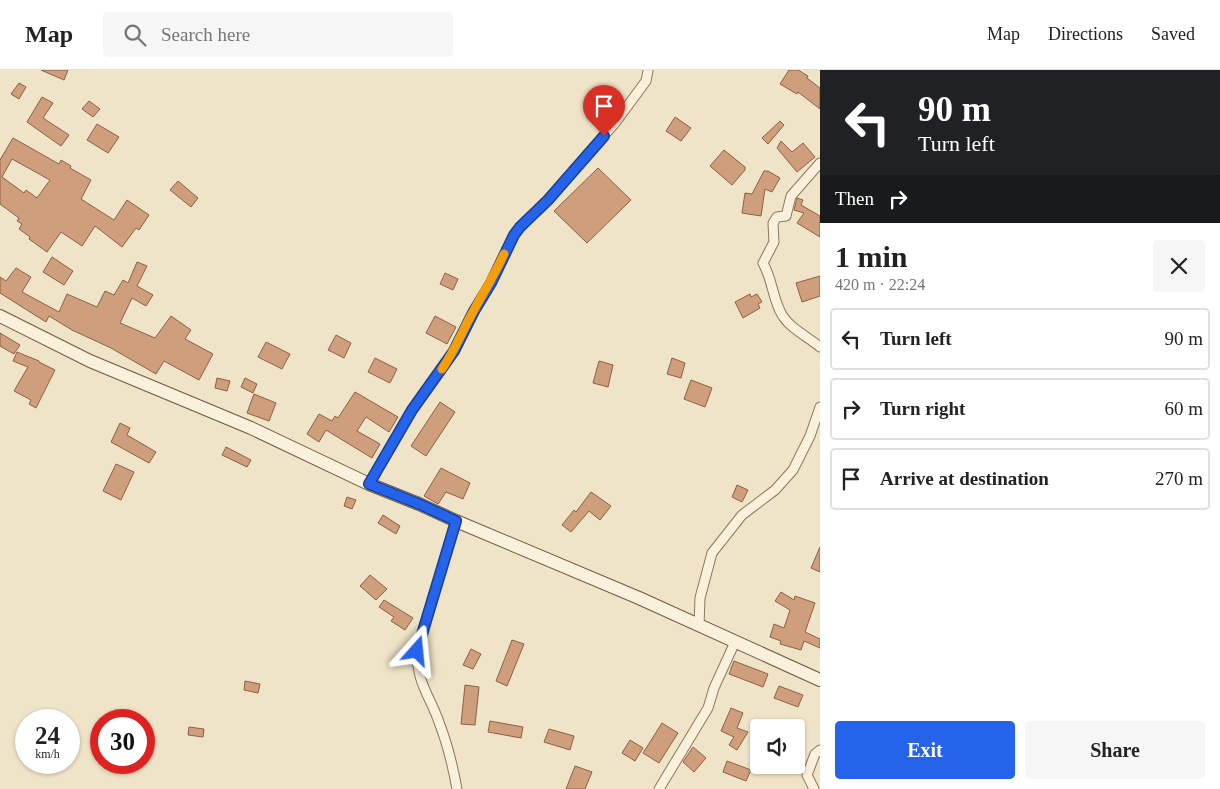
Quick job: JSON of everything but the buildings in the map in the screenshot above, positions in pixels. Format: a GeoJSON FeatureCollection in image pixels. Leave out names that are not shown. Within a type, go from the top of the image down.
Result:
{"type":"FeatureCollection","features":[{"type":"Feature","properties":{"kind":"main road"},"geometry":{"type":"LineString","coordinates":[[0,316],[90,361],[251,428],[369,484],[639,598],[819,678]]}},
{"type":"Feature","properties":{"kind":"street"},"geometry":{"type":"LineString","coordinates":[[369,484],[412,410],[454,351],[474,311],[491,283],[514,235],[548,200],[615,123],[646,81],[648,71]]}},
{"type":"Feature","properties":{"kind":"street"},"geometry":{"type":"LineString","coordinates":[[820,164],[791,196],[786,216],[778,217],[773,223],[774,242],[763,263],[770,275],[773,292],[780,312],[795,328],[820,347]]}},
{"type":"Feature","properties":{"kind":"street"},"geometry":{"type":"LineString","coordinates":[[699,625],[700,598],[712,553],[742,515],[775,490],[793,470],[810,436],[820,407]]}},
{"type":"Feature","properties":{"kind":"street"},"geometry":{"type":"LineString","coordinates":[[456,521],[417,651],[417,668],[421,684],[440,723],[457,789]]}},
{"type":"Feature","properties":{"kind":"street"},"geometry":{"type":"LineString","coordinates":[[660,789],[708,708],[714,688],[735,642]]}},
{"type":"Feature","properties":{"kind":"street"},"geometry":{"type":"LineString","coordinates":[[814,789],[807,775],[815,754],[820,750]]}},
{"type":"Feature","properties":{"kind":"slow traffic"},"geometry":{"type":"LineString","coordinates":[[442,369],[454,351],[474,311],[491,283],[504,254]]}},
{"type":"Feature","properties":{"kind":"route"},"geometry":{"type":"LineString","coordinates":[[417,651],[456,521],[444,514],[369,484],[412,410],[454,351],[474,311],[491,283],[514,235],[548,200],[604,136]]}}]}
